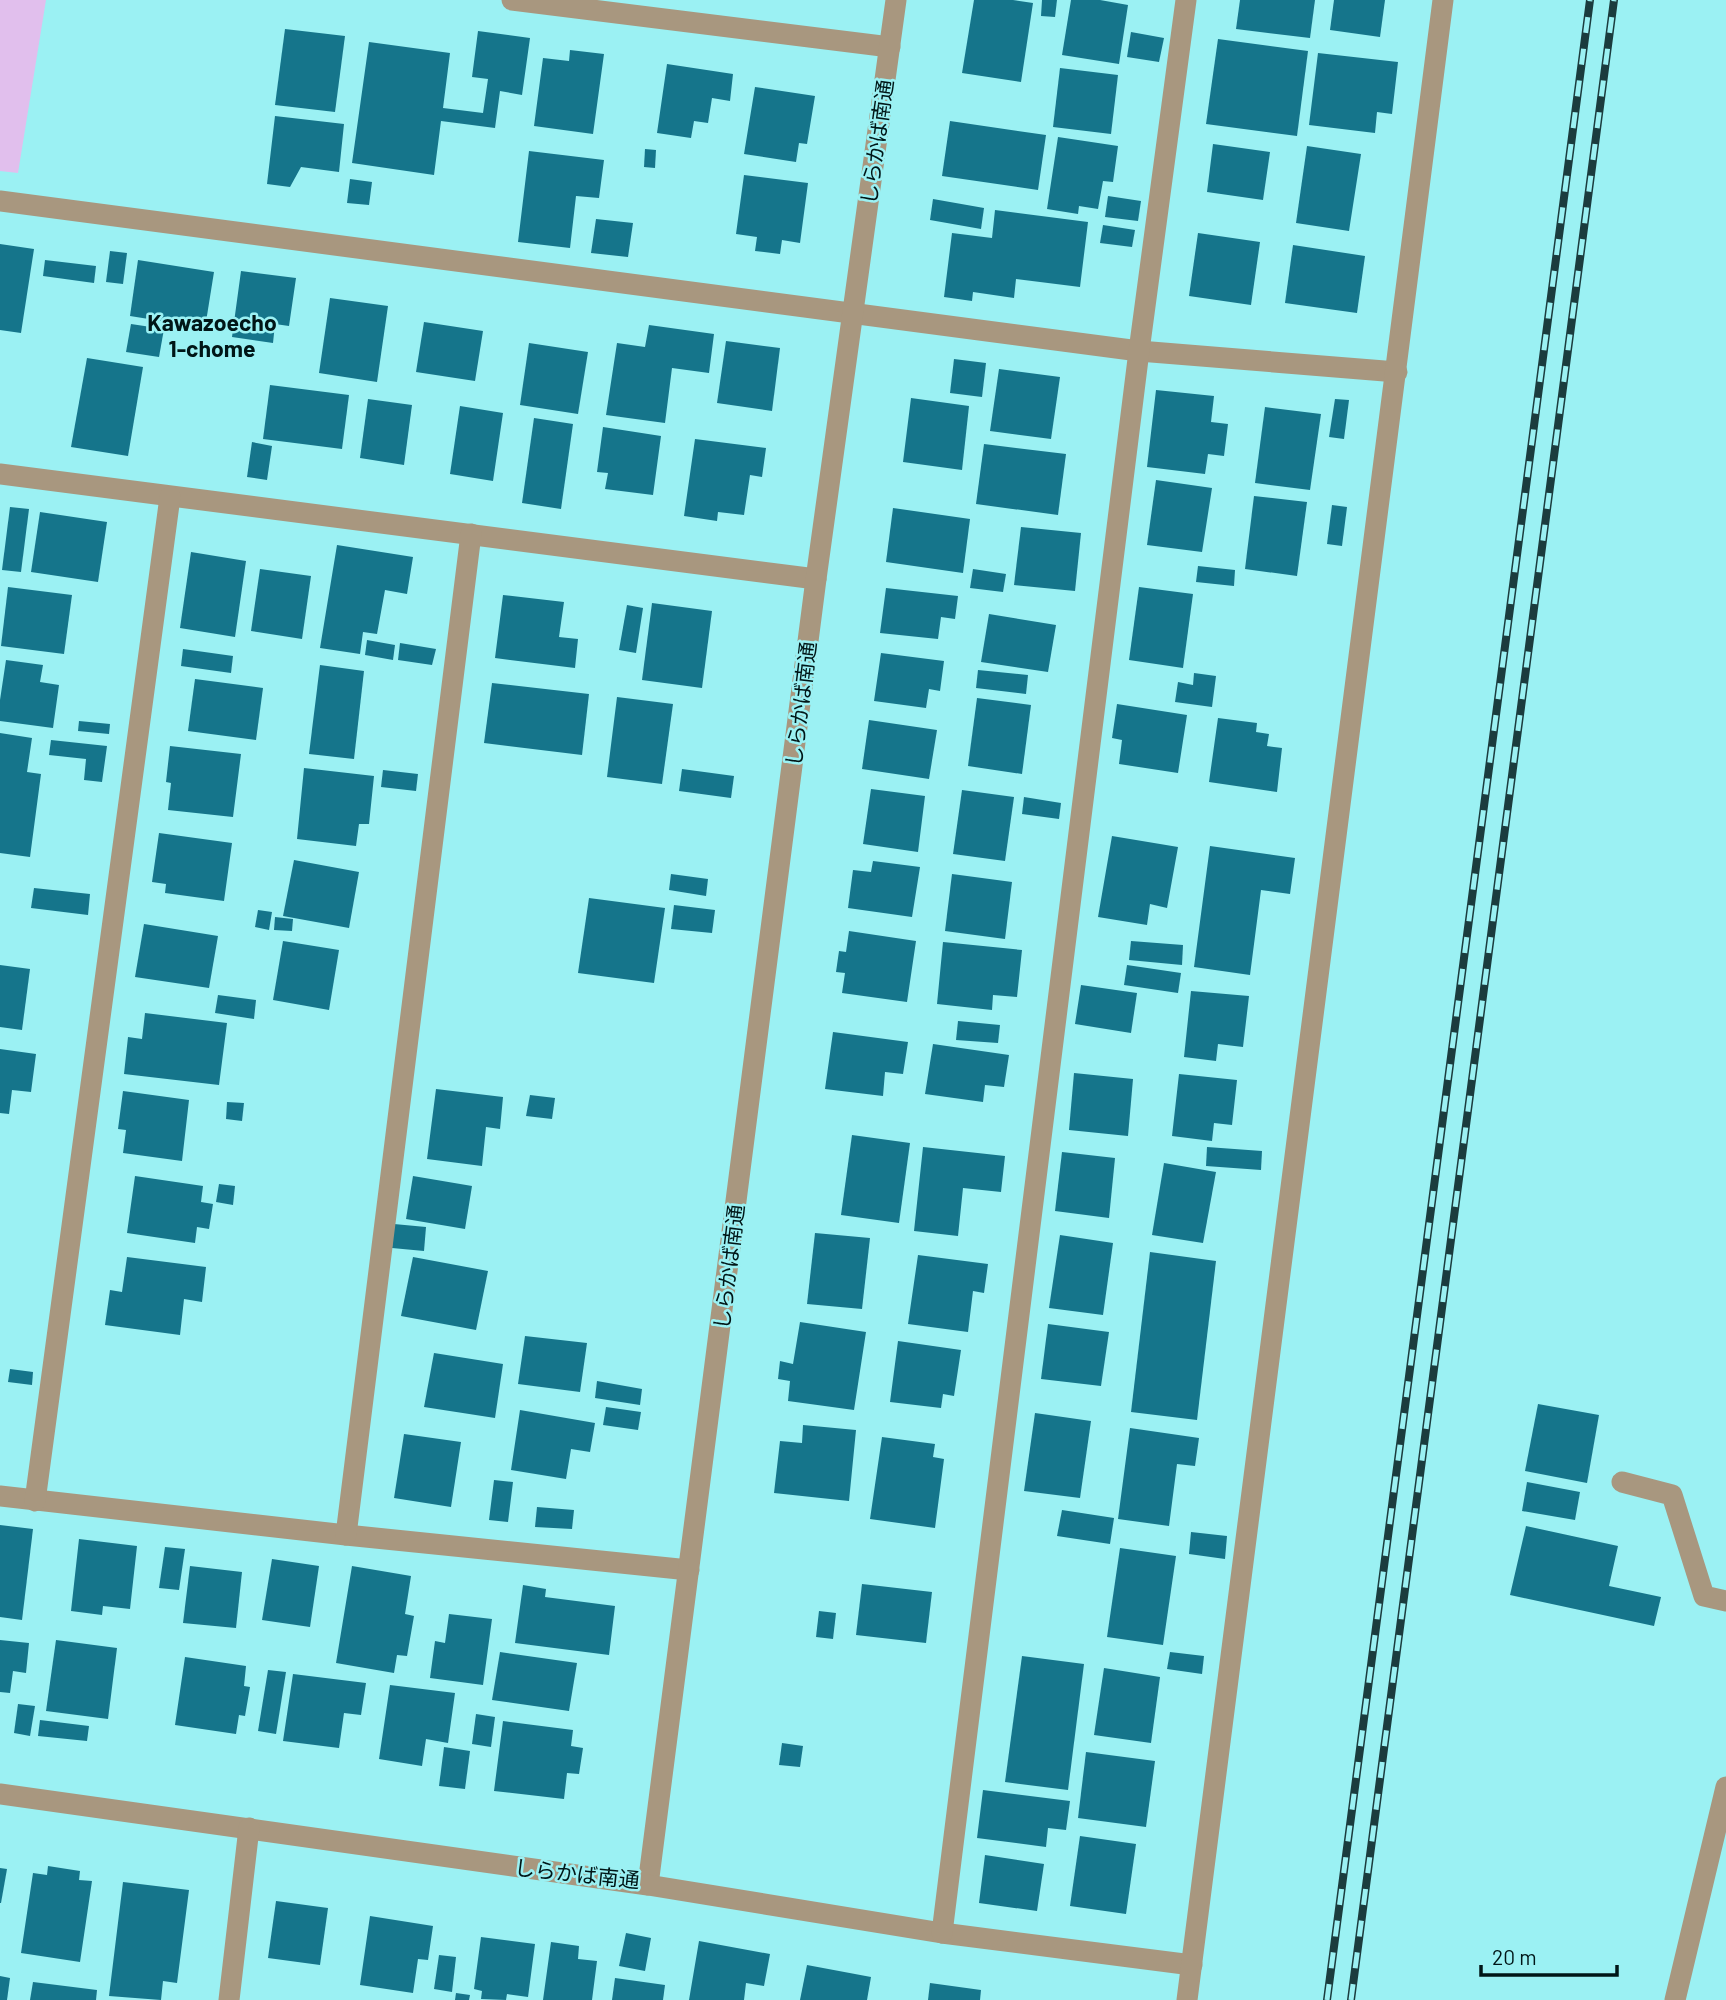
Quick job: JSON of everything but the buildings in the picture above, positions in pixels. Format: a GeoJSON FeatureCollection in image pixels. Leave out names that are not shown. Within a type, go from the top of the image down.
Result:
{"type":"FeatureCollection","features":[{"type":"Feature","properties":{"kind":"street"},"geometry":{"type":"LineString","coordinates":[[512,0],[565,3],[890,47]]}},
{"type":"Feature","properties":{"kind":"street","name":"しらかば南通"},"geometry":{"type":"LineString","coordinates":[[0,1794],[648,1885],[816,579],[896,0]]}},
{"type":"Feature","properties":{"kind":"street"},"geometry":{"type":"LineString","coordinates":[[942,1933],[1139,351],[1186,0]]}},
{"type":"Feature","properties":{"kind":"street"},"geometry":{"type":"LineString","coordinates":[[1187,2000],[1443,0]]}},
{"type":"Feature","properties":{"kind":"street"},"geometry":{"type":"LineString","coordinates":[[0,201],[1139,351],[1397,372]]}},
{"type":"Feature","properties":{"kind":"street"},"geometry":{"type":"LineString","coordinates":[[0,474],[816,579]]}},
{"type":"Feature","properties":{"kind":"street"},"geometry":{"type":"LineString","coordinates":[[35,1501],[170,497]]}},
{"type":"Feature","properties":{"kind":"street"},"geometry":{"type":"LineString","coordinates":[[346,1535],[471,534]]}},
{"type":"Feature","properties":{"kind":"street"},"geometry":{"type":"LineString","coordinates":[[1622,1482],[1672,1495],[1704,1596],[1726,1601]]}},
{"type":"Feature","properties":{"kind":"street"},"geometry":{"type":"LineString","coordinates":[[0,1496],[690,1570]]}},
{"type":"Feature","properties":{"kind":"street"},"geometry":{"type":"LineString","coordinates":[[1675,2000],[1726,1787]]}},
{"type":"Feature","properties":{"kind":"street"},"geometry":{"type":"LineString","coordinates":[[229,2000],[249,1828]]}},
{"type":"Feature","properties":{"kind":"street"},"geometry":{"type":"LineString","coordinates":[[648,1885],[942,1933],[1192,1965]]}},
{"type":"Feature","properties":{"kind":"shaded area"},"geometry":{"type":"Polygon","coordinates":[[[0,0],[46,0],[18,173],[0,171],[0,0]]]}},
{"type":"Feature","properties":{"kind":"railway"},"geometry":{"type":"LineString","coordinates":[[1327,2000],[1590,0]]}},
{"type":"Feature","properties":{"kind":"railway"},"geometry":{"type":"LineString","coordinates":[[1351,2000],[1614,0]]}},
{"type":"Feature","properties":{"kind":"district","name":"Kawazoecho 1-chome"},"geometry":{"type":"Point","coordinates":[212,335]}}]}
